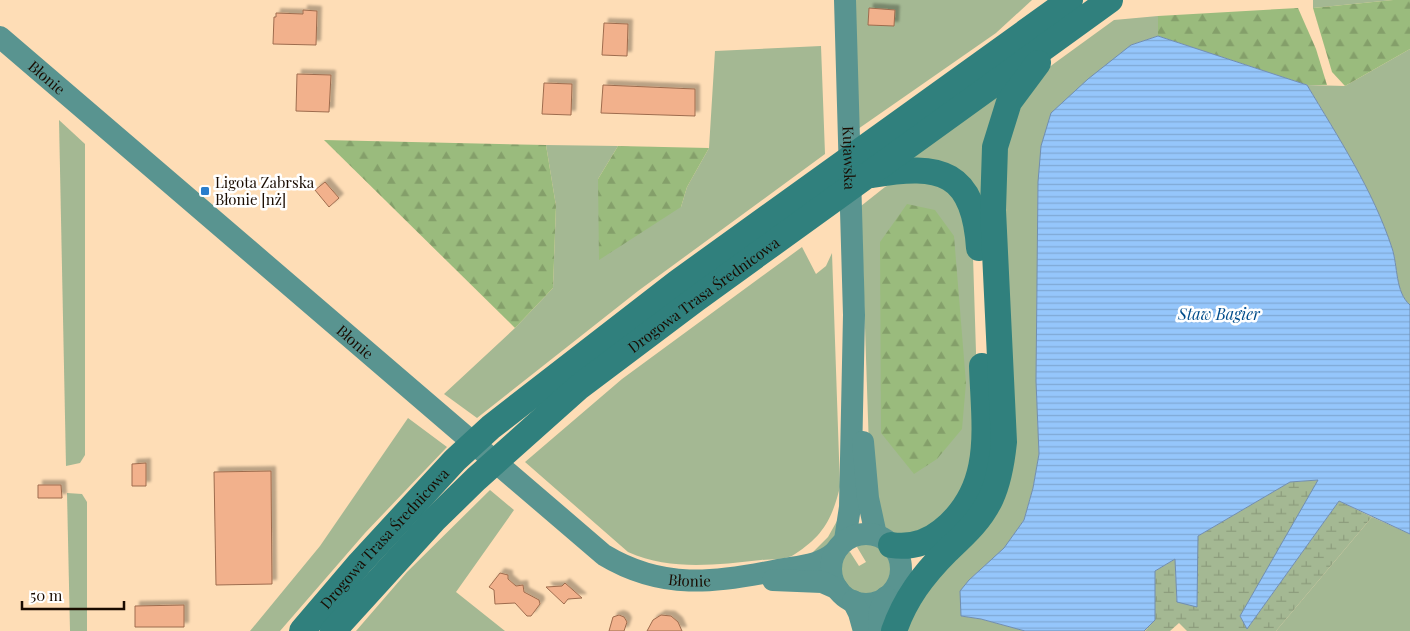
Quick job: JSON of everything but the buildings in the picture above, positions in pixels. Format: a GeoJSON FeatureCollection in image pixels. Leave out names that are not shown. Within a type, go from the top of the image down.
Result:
{"type":"FeatureCollection","features":[{"type":"Feature","properties":{"kind":"main road"},"geometry":{"type":"LineString","coordinates":[[959,80],[1041,0]]}},
{"type":"Feature","properties":{"kind":"main road","name":"Drogowa Trasa Średnicowa"},"geometry":{"type":"LineString","coordinates":[[302,631],[360,563],[455,460],[491,427],[653,301],[1070,0]]}},
{"type":"Feature","properties":{"kind":"main road","name":"Drogowa Trasa Średnicowa"},"geometry":{"type":"LineString","coordinates":[[333,631],[364,595],[476,479],[579,387],[644,337],[1056,41],[1110,0]]}},
{"type":"Feature","properties":{"kind":"main road"},"geometry":{"type":"LineString","coordinates":[[894,631],[905,603],[915,587],[930,568],[971,528],[994,492],[1000,471],[1004,442],[993,210],[995,147],[1009,102],[1056,41]]}},
{"type":"Feature","properties":{"kind":"main road"},"geometry":{"type":"LineString","coordinates":[[868,175],[893,171],[922,170],[953,180],[965,193],[974,208],[978,246],[984,430],[982,470],[973,494],[952,523],[939,533],[912,546],[884,540]]}},
{"type":"Feature","properties":{"kind":"main road"},"geometry":{"type":"LineString","coordinates":[[892,590],[915,563],[942,549],[971,528]]}},
{"type":"Feature","properties":{"kind":"main road"},"geometry":{"type":"LineString","coordinates":[[340,631],[364,595]]}},
{"type":"Feature","properties":{"kind":"street","name":"Kujawska"},"geometry":{"type":"LineString","coordinates":[[840,546],[850,507],[854,315],[845,0]]}},
{"type":"Feature","properties":{"kind":"street","name":"Błonie"},"geometry":{"type":"LineString","coordinates":[[0,36],[594,548],[622,566],[660,578],[697,581],[737,578],[819,563],[840,546]]}},
{"type":"Feature","properties":{"kind":"street","name":"Kujawska"},"geometry":{"type":"LineString","coordinates":[[854,315],[868,489],[884,540]]}},
{"type":"Feature","properties":{"kind":"street"},"geometry":{"type":"LineString","coordinates":[[864,631],[859,613],[831,572],[840,546],[860,534],[884,540],[900,560],[892,590],[880,610],[880,631]]}},
{"type":"Feature","properties":{"kind":"street","name":"Błonie"},"geometry":{"type":"LineString","coordinates":[[737,578],[822,582],[845,595]]}},
{"type":"Feature","properties":{"kind":"street"},"geometry":{"type":"LineString","coordinates":[[845,595],[873,603],[892,590]]}},
{"type":"Feature","properties":{"kind":"green space"},"geometry":{"type":"Polygon","coordinates":[[[853,0],[1032,0],[996,33],[858,129],[853,0]]]}},
{"type":"Feature","properties":{"kind":"green space"},"geometry":{"type":"Polygon","coordinates":[[[1313,0],[1393,0],[1313,8],[1313,0]]]}},
{"type":"Feature","properties":{"kind":"green space"},"geometry":{"type":"Polygon","coordinates":[[[1410,0],[1410,49],[1345,86],[1332,72],[1313,8],[1410,0]]]}},
{"type":"Feature","properties":{"kind":"green space"},"geometry":{"type":"Polygon","coordinates":[[[1298,8],[1316,49],[1327,85],[1307,85],[1158,36],[1158,16],[1298,8]]]}},
{"type":"Feature","properties":{"kind":"green space"},"geometry":{"type":"Polygon","coordinates":[[[1158,16],[1158,36],[1131,45],[1038,182],[1036,381],[1039,454],[1033,488],[1024,520],[1004,549],[969,580],[961,616],[981,619],[1025,631],[900,631],[907,611],[977,536],[1000,164],[1025,91],[1052,65],[1114,20],[1158,16]]]}},
{"type":"Feature","properties":{"kind":"green space"},"geometry":{"type":"Polygon","coordinates":[[[821,46],[825,154],[638,291],[477,418],[444,394],[515,328],[553,288],[556,206],[546,145],[618,146],[598,179],[681,207],[687,187],[709,148],[715,51],[821,46]]]}},
{"type":"Feature","properties":{"kind":"green space"},"geometry":{"type":"Polygon","coordinates":[[[1410,49],[1410,305],[1405,300],[1399,286],[1392,248],[1375,205],[1343,144],[1307,85],[1345,86],[1410,49]]]}},
{"type":"Feature","properties":{"kind":"green space"},"geometry":{"type":"Polygon","coordinates":[[[1006,89],[1008,91],[992,122],[986,147],[994,459],[982,496],[965,522],[954,533],[940,542],[906,559],[905,554],[944,535],[958,523],[969,509],[978,494],[984,477],[990,434],[983,219],[974,194],[959,175],[938,164],[911,162],[909,158],[1006,89]]]}},
{"type":"Feature","properties":{"kind":"green space"},"geometry":{"type":"Polygon","coordinates":[[[59,120],[85,144],[85,455],[80,463],[66,466],[59,120]]]}},
{"type":"Feature","properties":{"kind":"green space"},"geometry":{"type":"Polygon","coordinates":[[[324,140],[546,145],[556,206],[553,288],[515,328],[324,140]]]}},
{"type":"Feature","properties":{"kind":"green space"},"geometry":{"type":"Polygon","coordinates":[[[618,146],[709,148],[687,187],[681,207],[599,260],[598,179],[618,146]]]}},
{"type":"Feature","properties":{"kind":"green space"},"geometry":{"type":"Polygon","coordinates":[[[900,179],[950,187],[972,225],[978,416],[977,463],[943,521],[900,537],[888,532],[880,522],[869,448],[861,206],[885,187],[900,179]]]}},
{"type":"Feature","properties":{"kind":"green space"},"geometry":{"type":"Polygon","coordinates":[[[907,204],[935,210],[954,236],[966,383],[962,429],[937,459],[914,474],[881,433],[880,242],[907,204]]]}},
{"type":"Feature","properties":{"kind":"green space"},"geometry":{"type":"Polygon","coordinates":[[[802,247],[816,274],[826,266],[832,253],[840,487],[830,518],[805,547],[792,556],[783,558],[727,564],[693,565],[660,562],[628,552],[525,462],[622,379],[802,247]]]}},
{"type":"Feature","properties":{"kind":"green space"},"geometry":{"type":"Polygon","coordinates":[[[408,418],[447,447],[365,533],[280,631],[250,631],[320,546],[408,418]]]}},
{"type":"Feature","properties":{"kind":"green space"},"geometry":{"type":"Polygon","coordinates":[[[1319,480],[1240,616],[1247,629],[1339,501],[1372,517],[1276,631],[1187,631],[1179,623],[1170,631],[1145,631],[1155,620],[1155,571],[1175,559],[1177,602],[1198,536],[1290,482],[1319,480]]]}},
{"type":"Feature","properties":{"kind":"green space"},"geometry":{"type":"Polygon","coordinates":[[[490,490],[514,510],[456,592],[505,631],[356,631],[407,572],[490,490]]]}},
{"type":"Feature","properties":{"kind":"green space"},"geometry":{"type":"Polygon","coordinates":[[[67,493],[82,494],[87,502],[87,631],[70,631],[67,493]]]}},
{"type":"Feature","properties":{"kind":"green space"},"geometry":{"type":"Polygon","coordinates":[[[842,512],[842,529],[822,554],[813,552],[828,537],[842,512]]]}},
{"type":"Feature","properties":{"kind":"green space"},"geometry":{"type":"Polygon","coordinates":[[[1372,517],[1410,534],[1410,631],[1276,631],[1372,517]]]}},
{"type":"Feature","properties":{"kind":"green space"},"geometry":{"type":"Polygon","coordinates":[[[860,543],[877,546],[884,550],[889,557],[893,573],[888,584],[878,591],[865,594],[852,591],[843,584],[840,571],[845,553],[850,552],[859,566],[866,562],[857,547],[860,543]]]}},
{"type":"Feature","properties":{"kind":"water","name":"Staw Bagier"},"geometry":{"type":"Polygon","coordinates":[[[1158,36],[1307,85],[1343,144],[1365,185],[1392,248],[1399,286],[1405,300],[1410,305],[1410,534],[1339,501],[1247,629],[1240,616],[1318,480],[1290,482],[1198,536],[1197,607],[1177,602],[1175,559],[1155,571],[1155,620],[1144,631],[1025,631],[981,619],[961,616],[960,591],[969,580],[1004,548],[1024,520],[1033,488],[1039,454],[1036,381],[1038,182],[1041,146],[1051,113],[1088,79],[1131,45],[1158,36]]]}},
{"type":"Feature","properties":{"kind":"place","name":"Ligota Zabrska Błonie [nż]"},"geometry":{"type":"Point","coordinates":[205,191]}}]}
